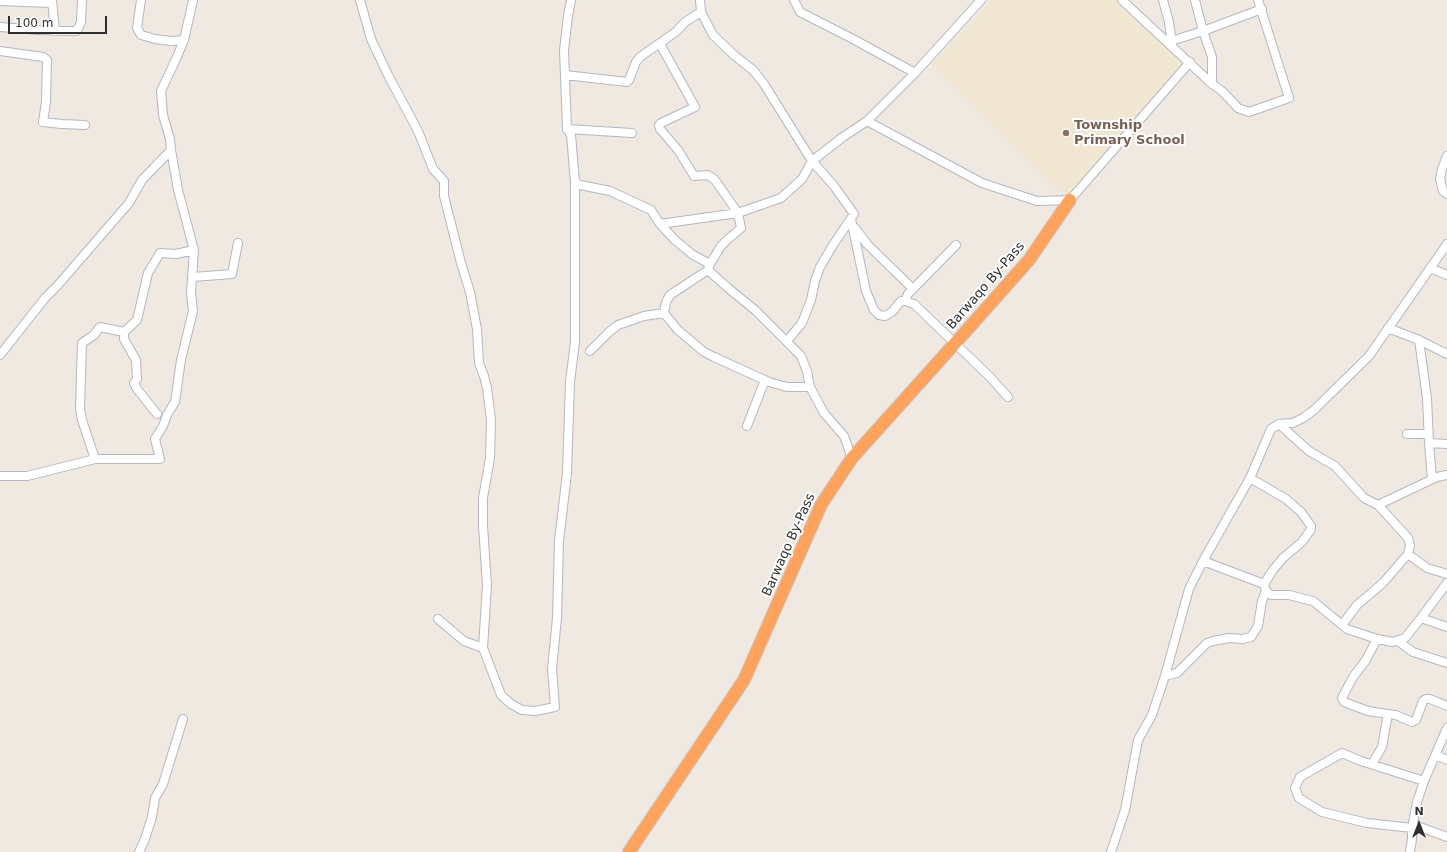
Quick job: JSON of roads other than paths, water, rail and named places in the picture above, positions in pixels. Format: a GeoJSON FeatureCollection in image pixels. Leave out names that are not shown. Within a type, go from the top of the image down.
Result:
{"type":"FeatureCollection","features":[{"type":"Feature","properties":{"kind":"highway","name":"Barwaqo By-Pass"},"geometry":{"type":"LineString","coordinates":[[630,852],[744,680],[821,505],[852,458],[1029,260],[1070,200]]}},
{"type":"Feature","properties":{"kind":"street"},"geometry":{"type":"LineString","coordinates":[[0,27],[56,31],[76,30],[81,22],[82,0]]}},
{"type":"Feature","properties":{"kind":"street"},"geometry":{"type":"LineString","coordinates":[[141,0],[136,28],[141,35],[171,41],[184,40]]}},
{"type":"Feature","properties":{"kind":"street"},"geometry":{"type":"LineString","coordinates":[[0,476],[27,476],[95,459],[160,459],[155,439],[175,402],[181,360],[193,311],[191,293],[194,250],[178,190],[170,139],[163,114],[161,91],[184,40],[193,0]]}},
{"type":"Feature","properties":{"kind":"street"},"geometry":{"type":"LineString","coordinates":[[360,0],[371,39],[388,75],[418,131],[433,169],[444,181],[444,196],[470,292],[477,329],[479,362],[487,388],[491,420],[490,458],[484,498],[487,585],[483,648],[501,695],[510,704],[522,710],[535,711],[555,707],[552,669],[557,618],[559,541],[567,473],[570,382],[574,342],[575,182],[571,135],[567,129],[564,50],[568,16],[572,0]]}},
{"type":"Feature","properties":{"kind":"street"},"geometry":{"type":"LineString","coordinates":[[700,0],[701,12],[713,35],[735,56],[754,70],[786,117],[812,161],[834,186],[854,214],[852,222],[866,291],[874,310],[879,315],[885,316],[892,312],[956,245]]}},
{"type":"Feature","properties":{"kind":"street"},"geometry":{"type":"LineString","coordinates":[[794,0],[800,12],[915,73]]}},
{"type":"Feature","properties":{"kind":"street"},"geometry":{"type":"LineString","coordinates":[[660,224],[738,213],[782,198],[802,179],[812,161],[867,121],[915,73],[981,0]]}},
{"type":"Feature","properties":{"kind":"street"},"geometry":{"type":"LineString","coordinates":[[1122,0],[1172,44],[1238,108],[1249,112],[1289,98],[1258,0]]}},
{"type":"Feature","properties":{"kind":"street"},"geometry":{"type":"LineString","coordinates":[[1163,0],[1169,22],[1172,44]]}},
{"type":"Feature","properties":{"kind":"street"},"geometry":{"type":"LineString","coordinates":[[1195,0],[1212,57],[1212,84]]}},
{"type":"Feature","properties":{"kind":"street"},"geometry":{"type":"LineString","coordinates":[[0,1],[52,2],[56,31]]}},
{"type":"Feature","properties":{"kind":"street"},"geometry":{"type":"LineString","coordinates":[[1172,44],[1262,9]]}},
{"type":"Feature","properties":{"kind":"street"},"geometry":{"type":"LineString","coordinates":[[565,75],[627,82],[640,56],[660,44],[677,31],[685,22],[701,12]]}},
{"type":"Feature","properties":{"kind":"street"},"geometry":{"type":"LineString","coordinates":[[660,44],[695,107],[661,123],[659,125],[660,128],[678,150],[694,176],[708,175],[715,180],[738,213],[741,228],[727,240],[709,267],[670,295],[666,302],[664,313],[678,330],[704,352],[765,380],[787,387],[810,387]]}},
{"type":"Feature","properties":{"kind":"street"},"geometry":{"type":"LineString","coordinates":[[0,51],[43,57],[47,60],[46,102],[43,122],[85,125]]}},
{"type":"Feature","properties":{"kind":"street"},"geometry":{"type":"LineString","coordinates":[[867,121],[982,182],[1037,201],[1070,200],[1190,62]]}},
{"type":"Feature","properties":{"kind":"street"},"geometry":{"type":"LineString","coordinates":[[567,129],[632,133]]}},
{"type":"Feature","properties":{"kind":"street"},"geometry":{"type":"LineString","coordinates":[[0,355],[45,298],[58,285],[128,203],[142,180],[171,150]]}},
{"type":"Feature","properties":{"kind":"street"},"geometry":{"type":"LineString","coordinates":[[1447,156],[1440,179],[1443,191],[1447,194]]}},
{"type":"Feature","properties":{"kind":"street"},"geometry":{"type":"LineString","coordinates":[[575,182],[580,185],[610,191],[651,210],[660,224],[675,240],[709,267],[728,288],[755,310],[787,341],[801,356],[807,370],[810,387],[824,412],[844,436],[852,458]]}},
{"type":"Feature","properties":{"kind":"street"},"geometry":{"type":"LineString","coordinates":[[852,222],[867,244],[913,289]]}},
{"type":"Feature","properties":{"kind":"street"},"geometry":{"type":"LineString","coordinates":[[787,341],[802,323],[811,300],[820,267],[833,245],[852,222]]}},
{"type":"Feature","properties":{"kind":"street"},"geometry":{"type":"LineString","coordinates":[[193,277],[232,274],[238,243]]}},
{"type":"Feature","properties":{"kind":"street"},"geometry":{"type":"LineString","coordinates":[[1111,852],[1125,810],[1138,740],[1152,715],[1165,676],[1189,589],[1203,561],[1250,478],[1271,429],[1279,424],[1299,421],[1314,410],[1369,356],[1447,244]]}},
{"type":"Feature","properties":{"kind":"street"},"geometry":{"type":"LineString","coordinates":[[157,414],[134,383],[137,378],[136,360],[124,339],[124,332],[137,320],[148,273],[160,253],[176,254],[194,250]]}},
{"type":"Feature","properties":{"kind":"street"},"geometry":{"type":"LineString","coordinates":[[1430,268],[1447,275]]}},
{"type":"Feature","properties":{"kind":"street"},"geometry":{"type":"LineString","coordinates":[[905,300],[914,304],[989,376],[1008,397]]}},
{"type":"Feature","properties":{"kind":"street"},"geometry":{"type":"LineString","coordinates":[[590,350],[609,332],[618,326],[644,316],[664,313]]}},
{"type":"Feature","properties":{"kind":"street"},"geometry":{"type":"LineString","coordinates":[[95,459],[82,420],[80,408],[82,343],[94,335],[100,327],[124,332]]}},
{"type":"Feature","properties":{"kind":"street"},"geometry":{"type":"LineString","coordinates":[[1388,328],[1419,340],[1447,354]]}},
{"type":"Feature","properties":{"kind":"street"},"geometry":{"type":"LineString","coordinates":[[1419,340],[1427,398],[1429,420],[1428,434],[1432,479]]}},
{"type":"Feature","properties":{"kind":"street"},"geometry":{"type":"LineString","coordinates":[[747,426],[765,380]]}},
{"type":"Feature","properties":{"kind":"street"},"geometry":{"type":"LineString","coordinates":[[1279,424],[1309,451],[1335,466],[1364,498],[1378,505],[1409,540],[1410,545],[1408,554],[1384,583],[1357,605],[1342,625]]}},
{"type":"Feature","properties":{"kind":"street"},"geometry":{"type":"LineString","coordinates":[[1407,434],[1428,434]]}},
{"type":"Feature","properties":{"kind":"street"},"geometry":{"type":"LineString","coordinates":[[1429,443],[1447,444]]}},
{"type":"Feature","properties":{"kind":"street"},"geometry":{"type":"LineString","coordinates":[[1378,505],[1432,479],[1447,475]]}},
{"type":"Feature","properties":{"kind":"street"},"geometry":{"type":"LineString","coordinates":[[1165,676],[1177,673],[1207,643],[1228,638],[1243,639],[1251,637],[1258,626],[1265,587],[1278,564],[1302,542],[1311,529],[1311,526],[1301,512],[1286,499],[1250,478]]}},
{"type":"Feature","properties":{"kind":"street"},"geometry":{"type":"LineString","coordinates":[[1408,554],[1427,568],[1447,574]]}},
{"type":"Feature","properties":{"kind":"street"},"geometry":{"type":"LineString","coordinates":[[1203,561],[1265,587],[1271,596],[1289,595],[1313,601],[1347,628],[1377,639],[1393,642],[1398,641],[1408,635],[1447,583]]}},
{"type":"Feature","properties":{"kind":"street"},"geometry":{"type":"LineString","coordinates":[[1421,618],[1447,628]]}},
{"type":"Feature","properties":{"kind":"street"},"geometry":{"type":"LineString","coordinates":[[438,619],[464,641],[483,648]]}},
{"type":"Feature","properties":{"kind":"street"},"geometry":{"type":"LineString","coordinates":[[1377,639],[1366,660],[1353,677],[1342,698],[1344,702],[1368,711],[1396,715],[1412,722],[1416,720],[1423,701],[1426,699],[1447,706]]}},
{"type":"Feature","properties":{"kind":"street"},"geometry":{"type":"LineString","coordinates":[[1398,641],[1414,652],[1447,663]]}},
{"type":"Feature","properties":{"kind":"street"},"geometry":{"type":"LineString","coordinates":[[1372,764],[1382,747],[1388,714]]}},
{"type":"Feature","properties":{"kind":"street"},"geometry":{"type":"LineString","coordinates":[[139,852],[152,817],[155,798],[162,784],[183,720]]}},
{"type":"Feature","properties":{"kind":"street"},"geometry":{"type":"LineString","coordinates":[[1410,852],[1412,828],[1424,780],[1447,728]]}},
{"type":"Feature","properties":{"kind":"street"},"geometry":{"type":"LineString","coordinates":[[1424,780],[1342,753],[1300,777],[1295,788],[1299,798],[1322,812],[1367,823],[1412,828],[1420,827],[1447,838]]}},
{"type":"Feature","properties":{"kind":"street"},"geometry":{"type":"LineString","coordinates":[[1436,755],[1447,760]]}},
{"type":"Feature","properties":{"kind":"place","name":"Township Primary School"},"geometry":{"type":"Point","coordinates":[1066,133]}}]}
